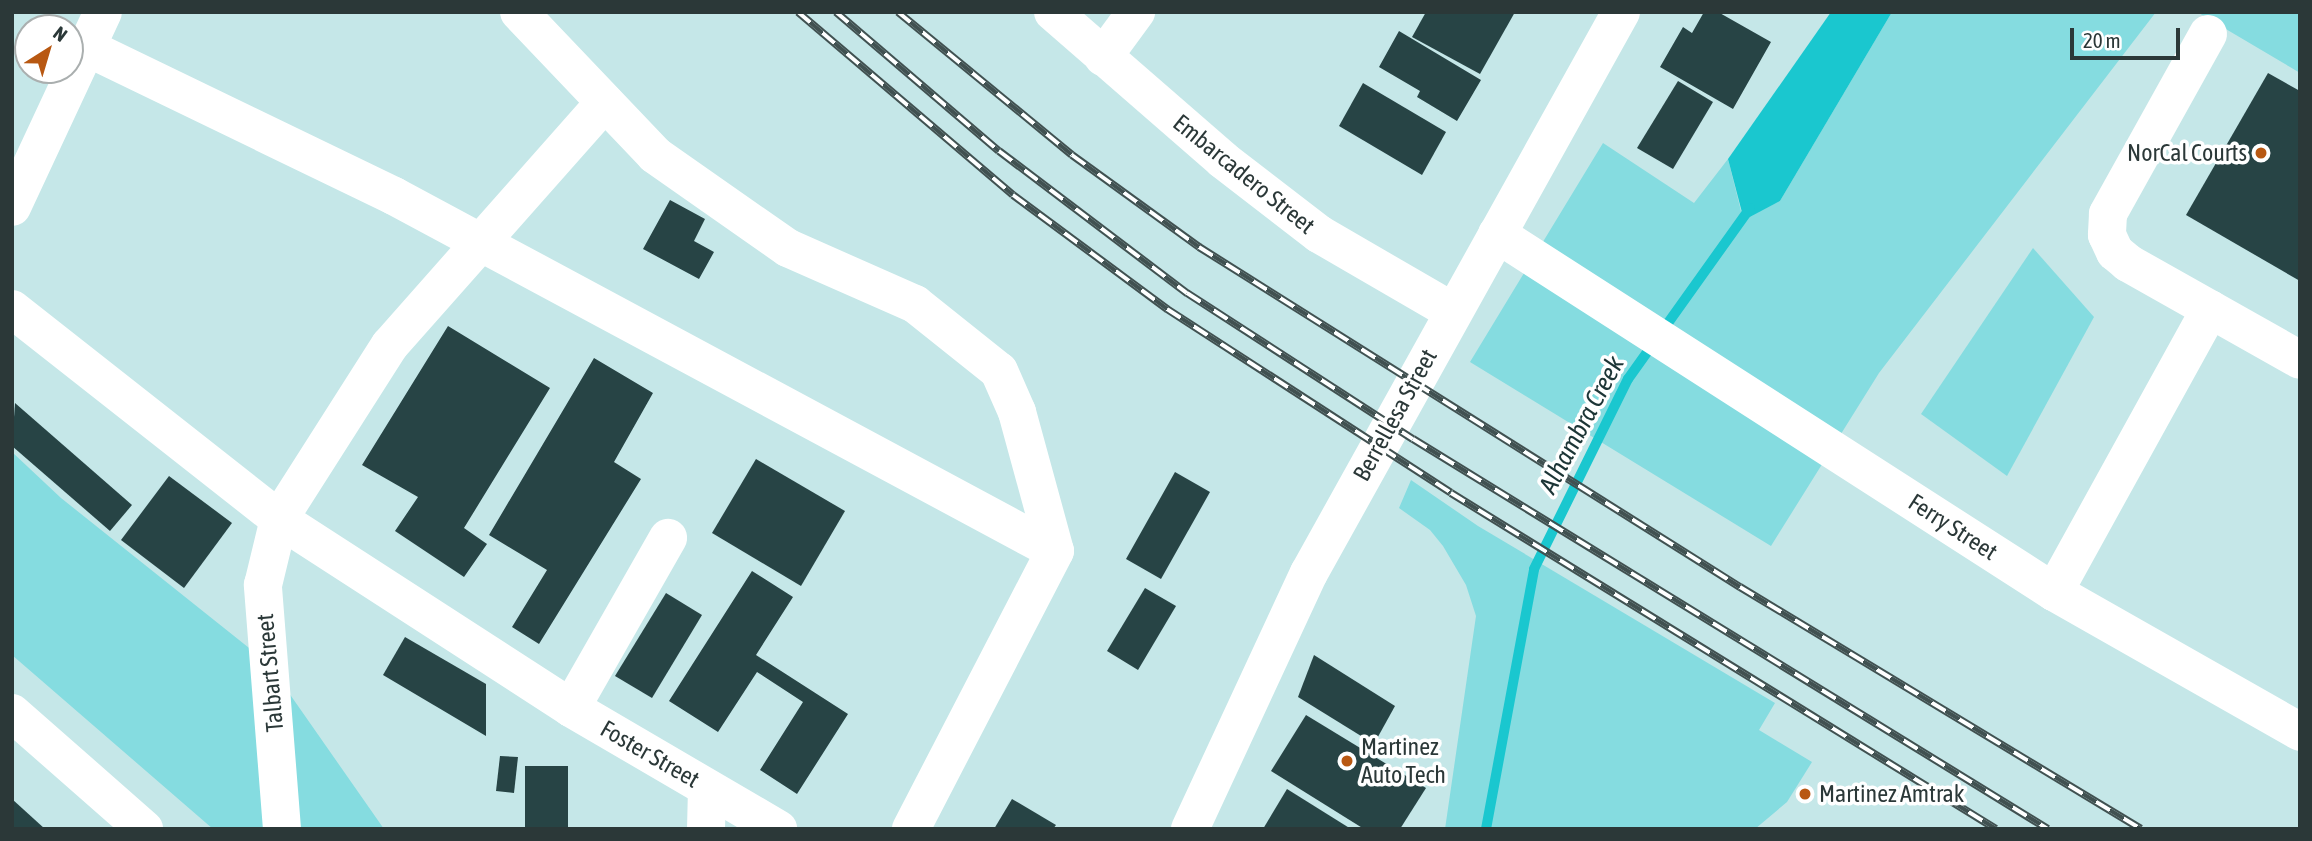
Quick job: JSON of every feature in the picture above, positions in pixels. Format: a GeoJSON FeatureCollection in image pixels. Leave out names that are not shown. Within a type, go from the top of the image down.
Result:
{"type":"FeatureCollection","features":[{"type":"Feature","properties":{"kind":"street"},"geometry":{"type":"LineString","coordinates":[[12,207],[90,49],[103,12]]}},
{"type":"Feature","properties":{"kind":"street"},"geometry":{"type":"LineString","coordinates":[[519,12],[654,155],[788,248],[915,304],[999,371],[1017,412],[1055,551],[945,769],[911,829]]}},
{"type":"Feature","properties":{"kind":"street","name":"Embarcadero Street"},"geometry":{"type":"LineString","coordinates":[[1053,12],[1223,160],[1319,234],[1452,311]]}},
{"type":"Feature","properties":{"kind":"street"},"geometry":{"type":"LineString","coordinates":[[1103,57],[1136,12]]}},
{"type":"Feature","properties":{"kind":"street","name":"Berrellesa Street"},"geometry":{"type":"LineString","coordinates":[[1190,829],[1309,573],[1452,311],[1621,12]]}},
{"type":"Feature","properties":{"kind":"street"},"geometry":{"type":"LineString","coordinates":[[2208,34],[2108,214],[2108,235],[2115,252],[2128,263],[2300,359]]}},
{"type":"Feature","properties":{"kind":"street"},"geometry":{"type":"LineString","coordinates":[[90,49],[394,196],[1055,551]]}},
{"type":"Feature","properties":{"kind":"street","name":"Talbart Street"},"geometry":{"type":"LineString","coordinates":[[282,829],[263,584],[279,519],[390,345],[605,102]]}},
{"type":"Feature","properties":{"kind":"street","name":"Ferry Street"},"geometry":{"type":"LineString","coordinates":[[1497,234],[2054,592],[2300,732]]}},
{"type":"Feature","properties":{"kind":"street","name":"Foster Street"},"geometry":{"type":"LineString","coordinates":[[12,309],[279,519],[571,708],[778,829]]}},
{"type":"Feature","properties":{"kind":"street"},"geometry":{"type":"LineString","coordinates":[[2054,592],[2210,309]]}},
{"type":"Feature","properties":{"kind":"street"},"geometry":{"type":"LineString","coordinates":[[571,708],[668,538]]}},
{"type":"Feature","properties":{"kind":"street"},"geometry":{"type":"LineString","coordinates":[[12,713],[144,829]]}},
{"type":"Feature","properties":{"kind":"street"},"geometry":{"type":"LineString","coordinates":[[706,829],[707,788]]}},
{"type":"Feature","properties":{"kind":"shaded area"},"geometry":{"type":"Polygon","coordinates":[[[1831,12],[1892,12],[1780,201],[1744,220],[1728,159],[1831,12]]]}},
{"type":"Feature","properties":{"kind":"shaded area"},"geometry":{"type":"Polygon","coordinates":[[[1892,12],[2156,12],[1879,373],[1771,546],[1470,362],[1603,143],[1694,203],[1728,159],[1743,219],[1780,201],[1892,12]]]}},
{"type":"Feature","properties":{"kind":"shaded area"},"geometry":{"type":"Polygon","coordinates":[[[2197,12],[2300,12],[2300,73],[2290,67],[2197,12]]]}},
{"type":"Feature","properties":{"kind":"shaded area"},"geometry":{"type":"Polygon","coordinates":[[[2033,248],[2094,317],[2007,476],[1921,414],[2033,248]]]}},
{"type":"Feature","properties":{"kind":"shaded area"},"geometry":{"type":"Polygon","coordinates":[[[12,452],[61,498],[268,663],[384,829],[213,829],[12,655],[12,452]]]}},
{"type":"Feature","properties":{"kind":"shaded area"},"geometry":{"type":"Polygon","coordinates":[[[1411,480],[1478,526],[1775,703],[1759,730],[1812,762],[1787,802],[1755,829],[1445,829],[1476,616],[1466,585],[1443,546],[1430,530],[1399,508],[1411,480]]]}},
{"type":"Feature","properties":{"kind":"building"},"geometry":{"type":"Polygon","coordinates":[[[1426,12],[1515,12],[1480,74],[1412,37],[1426,12]]]}},
{"type":"Feature","properties":{"kind":"building"},"geometry":{"type":"Polygon","coordinates":[[[1704,12],[1718,12],[1771,42],[1733,109],[1660,67],[1683,27],[1692,33],[1704,12]]]}},
{"type":"Feature","properties":{"kind":"building"},"geometry":{"type":"Polygon","coordinates":[[[1399,31],[1481,80],[1457,121],[1417,97],[1420,91],[1379,67],[1399,31]]]}},
{"type":"Feature","properties":{"kind":"building","name":"NorCal Courts"},"geometry":{"type":"Polygon","coordinates":[[[2268,73],[2300,91],[2300,281],[2186,215],[2268,73]]]}},
{"type":"Feature","properties":{"kind":"building"},"geometry":{"type":"Polygon","coordinates":[[[1678,81],[1713,102],[1673,169],[1637,148],[1678,81]]]}},
{"type":"Feature","properties":{"kind":"building"},"geometry":{"type":"Polygon","coordinates":[[[1363,83],[1446,132],[1422,175],[1339,126],[1363,83]]]}},
{"type":"Feature","properties":{"kind":"building"},"geometry":{"type":"Polygon","coordinates":[[[670,200],[705,219],[694,241],[714,252],[699,279],[643,249],[670,200]]]}},
{"type":"Feature","properties":{"kind":"building"},"geometry":{"type":"Polygon","coordinates":[[[448,326],[550,388],[464,528],[487,544],[464,577],[395,531],[418,497],[362,465],[448,326]]]}},
{"type":"Feature","properties":{"kind":"building"},"geometry":{"type":"Polygon","coordinates":[[[594,358],[653,393],[614,462],[641,479],[539,644],[512,627],[547,570],[489,535],[594,358]]]}},
{"type":"Feature","properties":{"kind":"building"},"geometry":{"type":"Polygon","coordinates":[[[15,403],[132,505],[110,531],[12,446],[15,403]]]}},
{"type":"Feature","properties":{"kind":"building"},"geometry":{"type":"Polygon","coordinates":[[[756,459],[845,511],[801,586],[712,533],[756,459]]]}},
{"type":"Feature","properties":{"kind":"building"},"geometry":{"type":"Polygon","coordinates":[[[1175,472],[1210,492],[1161,579],[1126,559],[1175,472]]]}},
{"type":"Feature","properties":{"kind":"building"},"geometry":{"type":"Polygon","coordinates":[[[169,476],[232,523],[184,588],[121,540],[169,476]]]}},
{"type":"Feature","properties":{"kind":"building"},"geometry":{"type":"Polygon","coordinates":[[[752,571],[793,597],[756,655],[848,714],[797,794],[760,770],[803,702],[757,672],[718,732],[669,701],[752,571]]]}},
{"type":"Feature","properties":{"kind":"building"},"geometry":{"type":"Polygon","coordinates":[[[1145,588],[1176,606],[1138,670],[1107,651],[1145,588]]]}},
{"type":"Feature","properties":{"kind":"building"},"geometry":{"type":"Polygon","coordinates":[[[666,593],[702,615],[652,698],[615,676],[666,593]]]}},
{"type":"Feature","properties":{"kind":"building"},"geometry":{"type":"Polygon","coordinates":[[[405,637],[486,684],[486,736],[383,675],[405,637]]]}},
{"type":"Feature","properties":{"kind":"building"},"geometry":{"type":"Polygon","coordinates":[[[1314,655],[1395,706],[1374,744],[1298,697],[1314,655]]]}},
{"type":"Feature","properties":{"kind":"building"},"geometry":{"type":"Polygon","coordinates":[[[1306,715],[1426,788],[1400,829],[1364,829],[1271,771],[1306,715]]]}},
{"type":"Feature","properties":{"kind":"building"},"geometry":{"type":"Polygon","coordinates":[[[500,756],[518,757],[514,793],[496,791],[500,756]]]}},
{"type":"Feature","properties":{"kind":"building"},"geometry":{"type":"Polygon","coordinates":[[[525,766],[568,766],[568,829],[525,829],[525,766]]]}},
{"type":"Feature","properties":{"kind":"building"},"geometry":{"type":"Polygon","coordinates":[[[1287,789],[1351,829],[1263,829],[1287,789]]]}},
{"type":"Feature","properties":{"kind":"building"},"geometry":{"type":"Polygon","coordinates":[[[12,799],[45,829],[12,829],[12,799]]]}},
{"type":"Feature","properties":{"kind":"building"},"geometry":{"type":"Polygon","coordinates":[[[1012,799],[1056,825],[1053,829],[994,829],[1012,799]]]}},
{"type":"Feature","properties":{"kind":"waterway","name":"Alhambra Creek"},"geometry":{"type":"LineString","coordinates":[[1486,829],[1534,569],[1628,379],[1750,208]]}},
{"type":"Feature","properties":{"kind":"railway"},"geometry":{"type":"LineString","coordinates":[[798,12],[1013,195],[1167,309],[1451,493],[1996,829]]}},
{"type":"Feature","properties":{"kind":"railway"},"geometry":{"type":"LineString","coordinates":[[836,12],[999,151],[1187,293],[1413,439],[2048,829]]}},
{"type":"Feature","properties":{"kind":"railway"},"geometry":{"type":"LineString","coordinates":[[898,12],[1072,155],[1199,247],[1740,587],[2141,829]]}},
{"type":"Feature","properties":{"kind":"place","name":"NorCal Courts"},"geometry":{"type":"Point","coordinates":[2261,153]}},
{"type":"Feature","properties":{"kind":"place","name":"Martinez Auto Tech"},"geometry":{"type":"Point","coordinates":[1347,761]}},
{"type":"Feature","properties":{"kind":"place","name":"Martinez Amtrak"},"geometry":{"type":"Point","coordinates":[1805,794]}}]}
